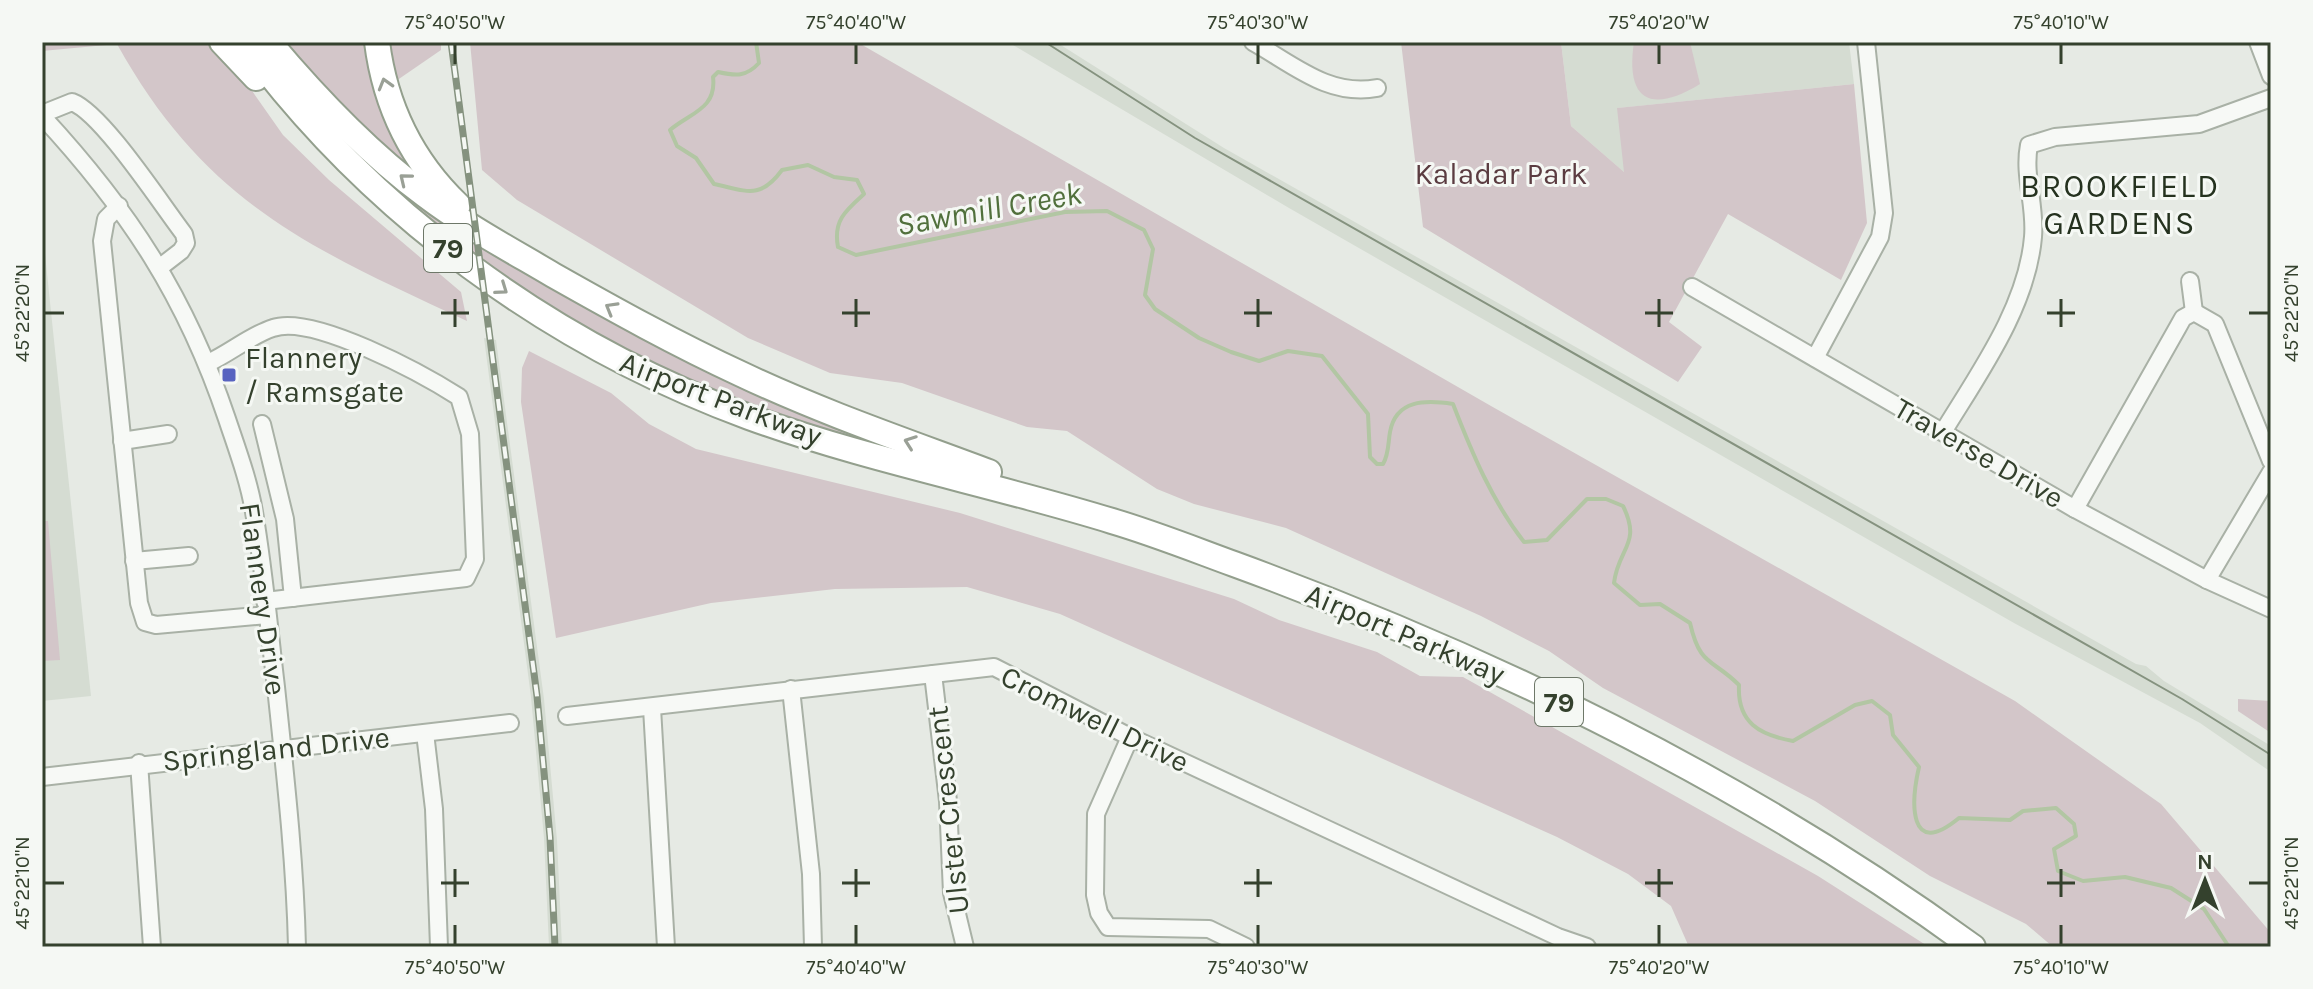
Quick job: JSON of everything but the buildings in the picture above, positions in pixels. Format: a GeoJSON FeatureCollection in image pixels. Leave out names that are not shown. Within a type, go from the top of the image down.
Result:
{"type":"FeatureCollection","features":[{"type":"Feature","properties":{"kind":"highway"},"geometry":{"type":"LineString","coordinates":[[222,42],[343,164],[405,213]]}},
{"type":"Feature","properties":{"kind":"highway","name":"Airport Parkway"},"geometry":{"type":"LineString","coordinates":[[245,42],[294,102],[405,213],[466,263],[554,323],[610,356],[686,392],[788,430],[1113,521]]}},
{"type":"Feature","properties":{"kind":"highway","name":"Airport Parkway"},"geometry":{"type":"LineString","coordinates":[[269,42],[310,90],[386,163],[472,229],[644,327],[742,375],[848,420],[1315,594],[1597,719],[1802,832],[1973,947]]}},
{"type":"Feature","properties":{"kind":"highway"},"geometry":{"type":"LineString","coordinates":[[377,42],[391,105],[414,151],[447,195],[516,253]]}},
{"type":"Feature","properties":{"kind":"street"},"geometry":{"type":"LineString","coordinates":[[1253,42],[1337,90],[1357,92],[1377,88]]}},
{"type":"Feature","properties":{"kind":"street"},"geometry":{"type":"LineString","coordinates":[[1815,358],[1880,237],[1884,213],[1866,42]]}},
{"type":"Feature","properties":{"kind":"street"},"geometry":{"type":"LineString","coordinates":[[2258,42],[2271,76]]}},
{"type":"Feature","properties":{"kind":"street"},"geometry":{"type":"LineString","coordinates":[[1943,432],[1981,371],[2022,290],[2034,235],[2025,165],[2029,145],[2055,137],[2199,124],[2271,98]]}},
{"type":"Feature","properties":{"kind":"street","name":"Flannery Drive"},"geometry":{"type":"LineString","coordinates":[[159,268],[181,251],[186,243],[184,234],[134,167],[86,107],[72,102],[42,115],[91,169],[119,206],[187,316],[208,363],[254,510],[282,746],[297,947]]}},
{"type":"Feature","properties":{"kind":"street"},"geometry":{"type":"LineString","coordinates":[[119,206],[106,219],[102,241],[134,561],[139,603],[145,622],[156,625],[266,608],[293,598],[454,580],[471,573],[475,559],[470,434],[459,397],[436,382],[320,328],[298,325],[273,328],[208,363]]}},
{"type":"Feature","properties":{"kind":"street"},"geometry":{"type":"LineString","coordinates":[[2190,281],[2194,312]]}},
{"type":"Feature","properties":{"kind":"street","name":"Traverse Drive"},"geometry":{"type":"LineString","coordinates":[[1692,287],[2075,509],[2207,580],[2271,609]]}},
{"type":"Feature","properties":{"kind":"street"},"geometry":{"type":"LineString","coordinates":[[2194,312],[2215,324],[2271,461]]}},
{"type":"Feature","properties":{"kind":"street"},"geometry":{"type":"LineString","coordinates":[[2075,509],[2183,318],[2194,312]]}},
{"type":"Feature","properties":{"kind":"street","name":"Flannery Drive"},"geometry":{"type":"LineString","coordinates":[[262,424],[285,519],[293,598]]}},
{"type":"Feature","properties":{"kind":"street"},"geometry":{"type":"LineString","coordinates":[[122,441],[168,434]]}},
{"type":"Feature","properties":{"kind":"street"},"geometry":{"type":"LineString","coordinates":[[2207,580],[2271,472]]}},
{"type":"Feature","properties":{"kind":"street"},"geometry":{"type":"LineString","coordinates":[[134,561],[189,556]]}},
{"type":"Feature","properties":{"kind":"street","name":"Cromwell Drive"},"geometry":{"type":"LineString","coordinates":[[567,716],[994,667],[1130,737],[1558,937],[1587,947]]}},
{"type":"Feature","properties":{"kind":"street","name":"Ulster Crescent"},"geometry":{"type":"LineString","coordinates":[[933,674],[948,801],[952,893],[965,947]]}},
{"type":"Feature","properties":{"kind":"street"},"geometry":{"type":"LineString","coordinates":[[791,689],[811,874],[813,947]]}},
{"type":"Feature","properties":{"kind":"street"},"geometry":{"type":"LineString","coordinates":[[652,708],[666,947]]}},
{"type":"Feature","properties":{"kind":"street","name":"Springland Drive"},"geometry":{"type":"LineString","coordinates":[[42,777],[282,746],[510,723]]}},
{"type":"Feature","properties":{"kind":"street"},"geometry":{"type":"LineString","coordinates":[[425,733],[434,809],[439,947]]}},
{"type":"Feature","properties":{"kind":"street"},"geometry":{"type":"LineString","coordinates":[[1130,737],[1096,814],[1095,895],[1099,913],[1108,927],[1209,929],[1246,947]]}},
{"type":"Feature","properties":{"kind":"street"},"geometry":{"type":"LineString","coordinates":[[139,763],[152,947]]}},
{"type":"Feature","properties":{"kind":"shaded area"},"geometry":{"type":"Polygon","coordinates":[[[1008,42],[1056,42],[1224,148],[2136,664],[2146,666],[2164,681],[2271,746],[2271,772],[2200,723],[2014,623],[1289,208],[1008,42]]]}},
{"type":"Feature","properties":{"kind":"shaded area"},"geometry":{"type":"Polygon","coordinates":[[[1561,42],[1849,42],[1854,84],[1618,108],[1625,173],[1571,126],[1561,42]]]}},
{"type":"Feature","properties":{"kind":"shaded area"},"geometry":{"type":"Polygon","coordinates":[[[42,225],[91,696],[42,701],[42,225]]]}},
{"type":"Feature","properties":{"kind":"shaded area"},"geometry":{"type":"Polygon","coordinates":[[[484,338],[496,340],[544,699],[557,840],[562,947],[549,947],[544,838],[531,697],[484,338]]]}},
{"type":"Feature","properties":{"kind":"green space"},"geometry":{"type":"Polygon","coordinates":[[[42,42],[206,42],[243,78],[283,135],[329,180],[461,292],[467,321],[358,269],[266,215],[225,182],[187,144],[151,99],[117,44],[42,51],[42,42]]]}},
{"type":"Feature","properties":{"kind":"green space"},"geometry":{"type":"Polygon","coordinates":[[[283,42],[370,42],[417,171],[414,174],[332,99],[283,42]]]}},
{"type":"Feature","properties":{"kind":"green space"},"geometry":{"type":"Polygon","coordinates":[[[387,42],[441,42],[441,50],[393,83],[387,42]]]}},
{"type":"Feature","properties":{"kind":"green space"},"geometry":{"type":"Polygon","coordinates":[[[470,42],[857,42],[1491,406],[2015,701],[2161,804],[2271,933],[2271,947],[2053,947],[2026,924],[1930,876],[1815,801],[1603,688],[1549,651],[1481,616],[1286,528],[1194,504],[1157,489],[1067,431],[1027,427],[902,383],[830,373],[748,338],[517,200],[482,170],[470,42]]]}},
{"type":"Feature","properties":{"kind":"green space","name":"Kaladar Park"},"geometry":{"type":"Polygon","coordinates":[[[1401,42],[1561,42],[1571,126],[1624,172],[1617,108],[1854,84],[1867,223],[1841,280],[1728,214],[1669,322],[1702,347],[1678,382],[1423,227],[1401,42]]]}},
{"type":"Feature","properties":{"kind":"green space"},"geometry":{"type":"Polygon","coordinates":[[[1634,42],[1690,42],[1700,84],[1668,98],[1645,96],[1634,78],[1634,42]]]}},
{"type":"Feature","properties":{"kind":"green space"},"geometry":{"type":"Polygon","coordinates":[[[292,82],[470,236],[533,278],[637,334],[874,442],[872,447],[735,405],[646,366],[492,274],[401,201],[292,82]]]}},
{"type":"Feature","properties":{"kind":"green space"},"geometry":{"type":"Polygon","coordinates":[[[529,351],[611,393],[649,424],[696,449],[960,513],[1234,599],[1279,620],[1377,652],[1420,676],[1463,677],[1818,876],[1929,947],[1689,947],[1671,906],[1628,874],[1557,837],[1060,614],[967,587],[835,589],[711,603],[556,638],[521,402],[522,368],[529,351]]]}},
{"type":"Feature","properties":{"kind":"green space"},"geometry":{"type":"Polygon","coordinates":[[[42,521],[48,521],[60,660],[42,661],[42,521]]]}},
{"type":"Feature","properties":{"kind":"green space"},"geometry":{"type":"Polygon","coordinates":[[[2238,699],[2271,701],[2271,733],[2238,711],[2238,699]]]}},
{"type":"Feature","properties":{"kind":"waterway","name":"Sawmill Creek"},"geometry":{"type":"LineString","coordinates":[[756,42],[759,63],[750,71],[740,74],[718,72],[713,77],[711,96],[706,103],[670,130],[677,146],[696,158],[714,184],[752,191],[767,186],[782,170],[808,165],[834,177],[857,180],[864,194],[842,217],[837,230],[838,247],[856,255],[1065,212],[1107,211],[1144,230],[1153,249],[1145,295],[1155,309],[1199,338],[1259,361],[1288,351],[1322,356],[1368,414],[1370,457],[1377,464],[1383,464],[1393,421],[1405,408],[1423,402],[1453,404],[1492,493],[1524,542],[1547,540],[1587,499],[1606,499],[1623,506],[1630,538],[1614,583],[1640,605],[1660,604],[1690,623],[1703,655],[1739,685],[1742,709],[1761,731],[1793,741],[1855,705],[1872,701],[1890,715],[1893,735],[1919,767],[1915,810],[1922,830],[1930,833],[1959,818],[2010,820],[2023,811],[2056,808],[2074,824],[2076,836],[2054,849],[2058,871],[2083,881],[2125,877],[2171,888],[2204,909],[2229,947]]}},
{"type":"Feature","properties":{"kind":"tram line"},"geometry":{"type":"LineString","coordinates":[[1045,42],[1195,138],[2182,699],[2271,755]]}},
{"type":"Feature","properties":{"kind":"railway"},"geometry":{"type":"LineString","coordinates":[[451,42],[537,696],[550,837],[555,947]]}},
{"type":"Feature","properties":{"kind":"place","name":"Flannery / Ramsgate"},"geometry":{"type":"Point","coordinates":[229,375]}},
{"type":"Feature","properties":{"kind":"district","name":"BROOKFIELD GARDENS"},"geometry":{"type":"Point","coordinates":[2120,204]}}]}
